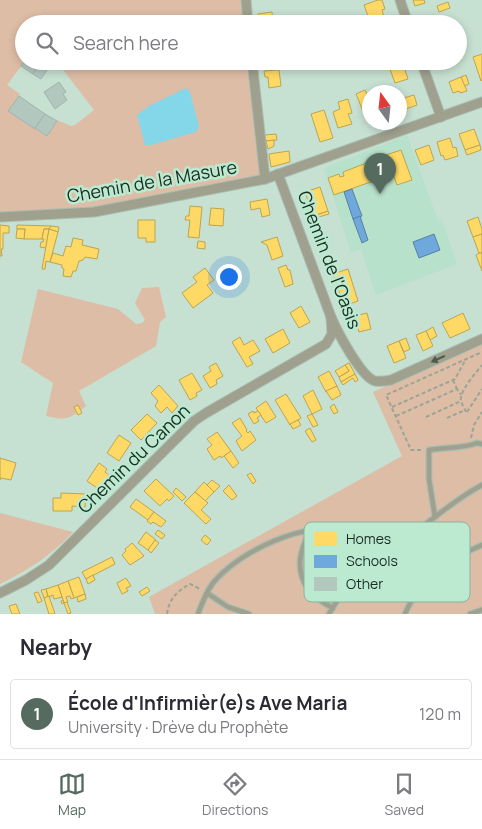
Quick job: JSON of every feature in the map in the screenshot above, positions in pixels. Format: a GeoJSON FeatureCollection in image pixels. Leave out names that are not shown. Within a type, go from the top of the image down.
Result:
{"type":"FeatureCollection","features":[{"type":"Feature","properties":{"kind":"street"},"geometry":{"type":"LineString","coordinates":[[246,0],[247,15]]}},
{"type":"Feature","properties":{"kind":"street"},"geometry":{"type":"LineString","coordinates":[[400,0],[405,15]]}},
{"type":"Feature","properties":{"kind":"street"},"geometry":{"type":"LineString","coordinates":[[253,70],[265,178]]}},
{"type":"Feature","properties":{"kind":"street"},"geometry":{"type":"LineString","coordinates":[[424,70],[441,117]]}},
{"type":"Feature","properties":{"kind":"street","name":"Chemin de la Masure"},"geometry":{"type":"LineString","coordinates":[[0,217],[94,212],[265,178],[482,102]]}},
{"type":"Feature","properties":{"kind":"street","name":"Chemin de l'Oasis"},"geometry":{"type":"LineString","coordinates":[[278,174],[339,335],[370,378],[375,381],[384,382],[482,339]]}},
{"type":"Feature","properties":{"kind":"street","name":"Chemin du Canon"},"geometry":{"type":"LineString","coordinates":[[0,593],[26,580],[49,565],[194,422],[214,408],[326,344],[332,334],[331,317]]}},
{"type":"Feature","properties":{"kind":"lane"},"geometry":{"type":"LineString","coordinates":[[435,517],[430,479],[429,450],[463,448],[477,442],[482,444]]}},
{"type":"Feature","properties":{"kind":"lane"},"geometry":{"type":"LineString","coordinates":[[428,522],[482,485]]}},
{"type":"Feature","properties":{"kind":"lane"},"geometry":{"type":"LineString","coordinates":[[198,614],[212,584],[221,574],[247,555],[280,539],[304,532]]}},
{"type":"Feature","properties":{"kind":"lane"},"geometry":{"type":"LineString","coordinates":[[304,546],[300,561],[304,580]]}},
{"type":"Feature","properties":{"kind":"lane"},"geometry":{"type":"LineString","coordinates":[[470,552],[482,546]]}},
{"type":"Feature","properties":{"kind":"lane"},"geometry":{"type":"LineString","coordinates":[[207,593],[228,607],[248,614]]}},
{"type":"Feature","properties":{"kind":"lane"},"geometry":{"type":"LineString","coordinates":[[323,602],[333,608]]}},
{"type":"Feature","properties":{"kind":"lane"},"geometry":{"type":"LineString","coordinates":[[329,614],[337,602]]}},
{"type":"Feature","properties":{"kind":"lane"},"geometry":{"type":"LineString","coordinates":[[405,614],[411,602]]}},
{"type":"Feature","properties":{"kind":"lane"},"geometry":{"type":"LineString","coordinates":[[470,614],[482,610]]}},
{"type":"Feature","properties":{"kind":"path"},"geometry":{"type":"LineString","coordinates":[[429,450],[411,450],[386,395],[482,352]]}},
{"type":"Feature","properties":{"kind":"path"},"geometry":{"type":"LineString","coordinates":[[392,407],[453,380],[466,359]]}},
{"type":"Feature","properties":{"kind":"path"},"geometry":{"type":"LineString","coordinates":[[465,410],[461,401],[461,395],[482,365]]}},
{"type":"Feature","properties":{"kind":"path"},"geometry":{"type":"LineString","coordinates":[[453,380],[461,395]]}},
{"type":"Feature","properties":{"kind":"path"},"geometry":{"type":"LineString","coordinates":[[396,416],[457,389]]}},
{"type":"Feature","properties":{"kind":"path"},"geometry":{"type":"LineString","coordinates":[[447,418],[465,410],[466,412],[482,389]]}},
{"type":"Feature","properties":{"kind":"path"},"geometry":{"type":"LineString","coordinates":[[426,417],[461,401]]}},
{"type":"Feature","properties":{"kind":"path"},"geometry":{"type":"LineString","coordinates":[[470,445],[471,433],[482,412]]}},
{"type":"Feature","properties":{"kind":"path"},"geometry":{"type":"LineString","coordinates":[[167,614],[172,599],[190,584],[207,593]]}},
{"type":"Feature","properties":{"kind":"shaded area"},"geometry":{"type":"Polygon","coordinates":[[[0,0],[246,0],[247,15],[15,15],[15,70],[18,70],[7,85],[20,94],[11,109],[48,134],[57,120],[71,126],[75,125],[94,110],[63,70],[253,70],[265,179],[128,206],[0,217],[0,0]]]}},
{"type":"Feature","properties":{"kind":"shaded area"},"geometry":{"type":"Polygon","coordinates":[[[407,135],[438,221],[442,220],[457,264],[376,295],[361,249],[351,253],[324,168],[407,135]]]}},
{"type":"Feature","properties":{"kind":"shaded area"},"geometry":{"type":"Polygon","coordinates":[[[159,287],[166,317],[160,322],[156,346],[79,391],[86,406],[76,414],[68,418],[46,416],[53,383],[21,362],[38,289],[118,309],[136,324],[142,323],[145,320],[135,303],[142,288],[159,287]]]}},
{"type":"Feature","properties":{"kind":"shaded area"},"geometry":{"type":"Polygon","coordinates":[[[482,343],[482,614],[155,614],[149,597],[402,456],[373,392],[482,343]]]}},
{"type":"Feature","properties":{"kind":"shaded area"},"geometry":{"type":"Polygon","coordinates":[[[0,513],[73,532],[57,548],[39,561],[0,584],[0,513]]]}},
{"type":"Feature","properties":{"kind":"water"},"geometry":{"type":"Polygon","coordinates":[[[186,88],[190,92],[199,127],[196,132],[145,145],[137,115],[149,106],[186,88]]]}},
{"type":"Feature","properties":{"kind":"building: Homes"},"geometry":{"type":"Polygon","coordinates":[[[382,0],[385,9],[382,10],[383,15],[368,15],[364,5],[382,0]]]}},
{"type":"Feature","properties":{"kind":"building: Homes"},"geometry":{"type":"Polygon","coordinates":[[[413,0],[424,0],[425,3],[415,6],[413,0]]]}},
{"type":"Feature","properties":{"kind":"building: Homes"},"geometry":{"type":"Polygon","coordinates":[[[448,2],[450,8],[439,12],[437,6],[448,2]]]}},
{"type":"Feature","properties":{"kind":"building: Homes"},"geometry":{"type":"Polygon","coordinates":[[[272,12],[272,15],[258,15],[272,12]]]}},
{"type":"Feature","properties":{"kind":"building: Homes"},"geometry":{"type":"Polygon","coordinates":[[[482,54],[482,80],[481,81],[473,57],[482,54]]]}},
{"type":"Feature","properties":{"kind":"building: Homes"},"geometry":{"type":"Polygon","coordinates":[[[279,70],[281,86],[269,88],[268,77],[265,77],[264,71],[279,70]]]}},
{"type":"Feature","properties":{"kind":"building: Homes"},"geometry":{"type":"Polygon","coordinates":[[[390,70],[405,70],[408,79],[395,83],[390,70]]]}},
{"type":"Feature","properties":{"kind":"building: Homes"},"geometry":{"type":"Polygon","coordinates":[[[466,75],[469,84],[464,86],[461,77],[466,75]]]}},
{"type":"Feature","properties":{"kind":"building: Homes"},"geometry":{"type":"Polygon","coordinates":[[[461,77],[467,91],[453,93],[449,82],[461,77]]]}},
{"type":"Feature","properties":{"kind":"building: Homes"},"geometry":{"type":"Polygon","coordinates":[[[362,91],[362,109],[356,94],[362,91]]]}},
{"type":"Feature","properties":{"kind":"building: Homes"},"geometry":{"type":"Polygon","coordinates":[[[414,95],[417,105],[407,109],[407,97],[414,95]]]}},
{"type":"Feature","properties":{"kind":"building: Homes"},"geometry":{"type":"Polygon","coordinates":[[[348,99],[352,113],[348,114],[352,124],[338,128],[333,112],[340,109],[338,102],[348,99]]]}},
{"type":"Feature","properties":{"kind":"building: Homes"},"geometry":{"type":"Polygon","coordinates":[[[324,110],[333,138],[320,142],[311,114],[324,110]]]}},
{"type":"Feature","properties":{"kind":"building: Homes"},"geometry":{"type":"Polygon","coordinates":[[[474,129],[480,145],[465,150],[459,134],[474,129]]]}},
{"type":"Feature","properties":{"kind":"building: Homes"},"geometry":{"type":"Polygon","coordinates":[[[276,134],[277,140],[266,141],[265,135],[276,134]]]}},
{"type":"Feature","properties":{"kind":"building: Homes"},"geometry":{"type":"Polygon","coordinates":[[[450,138],[453,148],[456,147],[458,156],[445,160],[443,155],[441,156],[437,142],[450,138]]]}},
{"type":"Feature","properties":{"kind":"building: Homes"},"geometry":{"type":"Polygon","coordinates":[[[274,140],[274,146],[268,149],[266,141],[274,140]]]}},
{"type":"Feature","properties":{"kind":"building: Homes"},"geometry":{"type":"Polygon","coordinates":[[[429,145],[434,160],[421,165],[415,150],[429,145]]]}},
{"type":"Feature","properties":{"kind":"building: Homes"},"geometry":{"type":"Polygon","coordinates":[[[480,145],[481,150],[467,155],[465,150],[480,145]]]}},
{"type":"Feature","properties":{"kind":"building: Homes"},"geometry":{"type":"Polygon","coordinates":[[[401,150],[412,180],[397,185],[393,174],[334,195],[328,178],[339,174],[340,177],[344,176],[343,172],[369,162],[369,159],[378,159],[378,164],[388,161],[386,155],[401,150]]]}},
{"type":"Feature","properties":{"kind":"building: Homes"},"geometry":{"type":"Polygon","coordinates":[[[289,151],[290,162],[271,167],[269,154],[289,151]]]}},
{"type":"Feature","properties":{"kind":"building: Homes"},"geometry":{"type":"Polygon","coordinates":[[[320,187],[328,211],[313,216],[312,211],[309,212],[305,192],[320,187]]]}},
{"type":"Feature","properties":{"kind":"building: Homes"},"geometry":{"type":"Polygon","coordinates":[[[267,199],[270,215],[262,217],[260,208],[251,210],[250,202],[267,199]]]}},
{"type":"Feature","properties":{"kind":"building: Homes"},"geometry":{"type":"Polygon","coordinates":[[[190,206],[202,207],[199,238],[188,237],[190,220],[185,220],[186,216],[189,216],[190,206]]]}},
{"type":"Feature","properties":{"kind":"building: Homes"},"geometry":{"type":"Polygon","coordinates":[[[211,208],[224,209],[223,226],[209,225],[211,208]]]}},
{"type":"Feature","properties":{"kind":"building: Homes"},"geometry":{"type":"Polygon","coordinates":[[[328,211],[329,214],[315,218],[314,216],[328,211]]]}},
{"type":"Feature","properties":{"kind":"building: Homes"},"geometry":{"type":"Polygon","coordinates":[[[478,217],[482,234],[473,237],[467,221],[478,217]]]}},
{"type":"Feature","properties":{"kind":"building: Homes"},"geometry":{"type":"Polygon","coordinates":[[[138,220],[155,220],[155,242],[146,242],[146,238],[138,238],[138,220]]]}},
{"type":"Feature","properties":{"kind":"building: Homes"},"geometry":{"type":"Polygon","coordinates":[[[0,225],[9,226],[9,233],[3,233],[2,256],[0,256],[0,225]]]}},
{"type":"Feature","properties":{"kind":"building: Homes"},"geometry":{"type":"Polygon","coordinates":[[[17,225],[51,226],[49,229],[44,229],[42,239],[24,239],[25,229],[17,229],[17,225]]]}},
{"type":"Feature","properties":{"kind":"building: Homes"},"geometry":{"type":"Polygon","coordinates":[[[51,226],[59,227],[58,232],[49,229],[51,226]]]}},
{"type":"Feature","properties":{"kind":"building: Homes"},"geometry":{"type":"Polygon","coordinates":[[[17,229],[25,229],[24,239],[16,238],[17,229]]]}},
{"type":"Feature","properties":{"kind":"building: Homes"},"geometry":{"type":"Polygon","coordinates":[[[44,229],[49,229],[46,248],[40,247],[44,239],[42,239],[44,229]]]}},
{"type":"Feature","properties":{"kind":"building: Homes"},"geometry":{"type":"Polygon","coordinates":[[[49,229],[58,232],[50,262],[46,261],[45,269],[42,269],[49,229]]]}},
{"type":"Feature","properties":{"kind":"building: Homes"},"geometry":{"type":"Polygon","coordinates":[[[482,234],[482,253],[479,253],[473,237],[482,234]]]}},
{"type":"Feature","properties":{"kind":"building: Homes"},"geometry":{"type":"Polygon","coordinates":[[[277,237],[283,256],[272,260],[267,245],[261,242],[277,237]]]}},
{"type":"Feature","properties":{"kind":"building: Homes"},"geometry":{"type":"Polygon","coordinates":[[[73,238],[83,240],[82,245],[99,249],[97,259],[85,257],[79,261],[76,271],[73,271],[71,277],[63,276],[64,269],[62,265],[50,262],[53,253],[63,256],[66,246],[71,247],[73,238]]]}},
{"type":"Feature","properties":{"kind":"building: Homes"},"geometry":{"type":"Polygon","coordinates":[[[198,241],[205,242],[205,249],[197,248],[198,241]]]}},
{"type":"Feature","properties":{"kind":"building: Homes"},"geometry":{"type":"Polygon","coordinates":[[[482,253],[482,271],[476,255],[482,253]]]}},
{"type":"Feature","properties":{"kind":"building: Homes"},"geometry":{"type":"Polygon","coordinates":[[[286,265],[288,270],[290,270],[293,284],[285,287],[278,268],[286,265]]]}},
{"type":"Feature","properties":{"kind":"building: Homes"},"geometry":{"type":"Polygon","coordinates":[[[205,268],[214,280],[207,285],[213,293],[193,308],[182,293],[197,282],[193,277],[205,268]]]}},
{"type":"Feature","properties":{"kind":"building: Homes"},"geometry":{"type":"Polygon","coordinates":[[[348,269],[358,301],[344,306],[333,274],[348,269]]]}},
{"type":"Feature","properties":{"kind":"building: Homes"},"geometry":{"type":"Polygon","coordinates":[[[301,306],[310,322],[299,328],[290,313],[301,306]]]}},
{"type":"Feature","properties":{"kind":"building: Homes"},"geometry":{"type":"Polygon","coordinates":[[[367,313],[371,329],[359,332],[355,316],[367,313]]]}},
{"type":"Feature","properties":{"kind":"building: Homes"},"geometry":{"type":"Polygon","coordinates":[[[463,313],[470,329],[450,338],[442,323],[463,313]]]}},
{"type":"Feature","properties":{"kind":"building: Homes"},"geometry":{"type":"Polygon","coordinates":[[[433,327],[437,336],[430,340],[426,331],[433,327]]]}},
{"type":"Feature","properties":{"kind":"building: Homes"},"geometry":{"type":"Polygon","coordinates":[[[283,329],[290,343],[273,353],[265,339],[283,329]]]}},
{"type":"Feature","properties":{"kind":"building: Homes"},"geometry":{"type":"Polygon","coordinates":[[[426,331],[433,346],[423,351],[416,335],[426,331]]]}},
{"type":"Feature","properties":{"kind":"building: Homes"},"geometry":{"type":"Polygon","coordinates":[[[240,337],[244,345],[253,340],[260,351],[249,357],[253,364],[247,367],[232,342],[240,337]]]}},
{"type":"Feature","properties":{"kind":"building: Homes"},"geometry":{"type":"Polygon","coordinates":[[[406,338],[410,349],[404,352],[399,341],[406,338]]]}},
{"type":"Feature","properties":{"kind":"building: Homes"},"geometry":{"type":"Polygon","coordinates":[[[399,341],[406,358],[394,363],[387,346],[399,341]]]}},
{"type":"Feature","properties":{"kind":"building: Homes"},"geometry":{"type":"Polygon","coordinates":[[[216,363],[223,376],[216,380],[217,384],[210,388],[203,376],[211,371],[209,367],[216,363]]]}},
{"type":"Feature","properties":{"kind":"building: Homes"},"geometry":{"type":"Polygon","coordinates":[[[349,363],[355,374],[341,382],[339,377],[349,371],[345,365],[349,363]]]}},
{"type":"Feature","properties":{"kind":"building: Homes"},"geometry":{"type":"Polygon","coordinates":[[[345,365],[349,371],[339,377],[335,371],[345,365]]]}},
{"type":"Feature","properties":{"kind":"building: Homes"},"geometry":{"type":"Polygon","coordinates":[[[329,371],[337,386],[326,392],[318,377],[329,371]]]}},
{"type":"Feature","properties":{"kind":"building: Homes"},"geometry":{"type":"Polygon","coordinates":[[[192,373],[202,390],[196,393],[197,396],[190,400],[179,380],[192,373]]]}},
{"type":"Feature","properties":{"kind":"building: Homes"},"geometry":{"type":"Polygon","coordinates":[[[355,374],[358,380],[355,382],[353,378],[343,385],[341,382],[355,374]]]}},
{"type":"Feature","properties":{"kind":"building: Homes"},"geometry":{"type":"Polygon","coordinates":[[[159,385],[178,406],[172,413],[167,407],[161,413],[155,406],[158,401],[151,393],[159,385]]]}},
{"type":"Feature","properties":{"kind":"building: Homes"},"geometry":{"type":"Polygon","coordinates":[[[337,386],[341,395],[332,400],[326,391],[337,386]]]}},
{"type":"Feature","properties":{"kind":"building: Homes"},"geometry":{"type":"Polygon","coordinates":[[[313,390],[322,409],[312,414],[303,396],[313,390]]]}},
{"type":"Feature","properties":{"kind":"building: Homes"},"geometry":{"type":"Polygon","coordinates":[[[286,394],[301,418],[290,425],[275,400],[286,394]]]}},
{"type":"Feature","properties":{"kind":"building: Homes"},"geometry":{"type":"Polygon","coordinates":[[[266,401],[276,417],[266,423],[256,408],[266,401]]]}},
{"type":"Feature","properties":{"kind":"building: Homes"},"geometry":{"type":"Polygon","coordinates":[[[334,404],[338,412],[334,414],[330,407],[334,404]]]}},
{"type":"Feature","properties":{"kind":"building: Homes"},"geometry":{"type":"Polygon","coordinates":[[[78,405],[82,413],[78,415],[74,407],[78,405]]]}},
{"type":"Feature","properties":{"kind":"building: Homes"},"geometry":{"type":"Polygon","coordinates":[[[253,411],[254,413],[258,411],[261,415],[257,418],[259,421],[254,424],[248,414],[253,411]]]}},
{"type":"Feature","properties":{"kind":"building: Homes"},"geometry":{"type":"Polygon","coordinates":[[[147,414],[157,423],[141,440],[131,430],[147,414]]]}},
{"type":"Feature","properties":{"kind":"building: Homes"},"geometry":{"type":"Polygon","coordinates":[[[312,414],[318,425],[313,427],[307,416],[312,414]]]}},
{"type":"Feature","properties":{"kind":"building: Homes"},"geometry":{"type":"Polygon","coordinates":[[[240,418],[246,431],[248,433],[250,431],[256,440],[242,451],[236,441],[242,436],[232,423],[240,418]]]}},
{"type":"Feature","properties":{"kind":"building: Homes"},"geometry":{"type":"Polygon","coordinates":[[[298,420],[301,425],[293,429],[290,424],[298,420]]]}},
{"type":"Feature","properties":{"kind":"building: Homes"},"geometry":{"type":"Polygon","coordinates":[[[310,428],[316,440],[312,442],[305,431],[310,428]]]}},
{"type":"Feature","properties":{"kind":"building: Homes"},"geometry":{"type":"Polygon","coordinates":[[[217,432],[231,451],[221,458],[220,456],[214,460],[207,449],[212,445],[207,439],[217,432]]]}},
{"type":"Feature","properties":{"kind":"building: Homes"},"geometry":{"type":"Polygon","coordinates":[[[119,435],[131,443],[119,461],[107,453],[119,435]]]}},
{"type":"Feature","properties":{"kind":"building: Homes"},"geometry":{"type":"Polygon","coordinates":[[[231,451],[239,463],[233,468],[224,456],[231,451]]]}},
{"type":"Feature","properties":{"kind":"building: Homes"},"geometry":{"type":"Polygon","coordinates":[[[0,458],[16,463],[11,480],[1,478],[0,480],[0,458]]]}},
{"type":"Feature","properties":{"kind":"building: Homes"},"geometry":{"type":"Polygon","coordinates":[[[99,463],[107,469],[105,472],[111,477],[100,490],[87,481],[99,463]]]}},
{"type":"Feature","properties":{"kind":"building: Homes"},"geometry":{"type":"Polygon","coordinates":[[[251,473],[256,481],[253,484],[247,475],[251,473]]]}},
{"type":"Feature","properties":{"kind":"building: Homes"},"geometry":{"type":"Polygon","coordinates":[[[156,479],[174,496],[169,501],[167,499],[160,506],[144,491],[156,479]]]}},
{"type":"Feature","properties":{"kind":"building: Homes"},"geometry":{"type":"Polygon","coordinates":[[[212,480],[220,486],[214,492],[207,485],[212,480]]]}},
{"type":"Feature","properties":{"kind":"building: Homes"},"geometry":{"type":"Polygon","coordinates":[[[204,482],[214,492],[205,501],[195,492],[204,482]]]}},
{"type":"Feature","properties":{"kind":"building: Homes"},"geometry":{"type":"Polygon","coordinates":[[[229,485],[237,496],[232,500],[223,491],[229,485]]]}},
{"type":"Feature","properties":{"kind":"building: Homes"},"geometry":{"type":"Polygon","coordinates":[[[176,488],[186,497],[182,501],[173,492],[176,488]]]}},
{"type":"Feature","properties":{"kind":"building: Homes"},"geometry":{"type":"Polygon","coordinates":[[[195,492],[208,503],[201,510],[211,519],[206,524],[184,503],[195,492]]]}},
{"type":"Feature","properties":{"kind":"building: Homes"},"geometry":{"type":"Polygon","coordinates":[[[61,493],[86,494],[85,507],[72,506],[72,511],[53,511],[53,498],[61,498],[61,493]]]}},
{"type":"Feature","properties":{"kind":"building: Homes"},"geometry":{"type":"Polygon","coordinates":[[[136,499],[154,512],[148,520],[130,507],[136,499]]]}},
{"type":"Feature","properties":{"kind":"building: Homes"},"geometry":{"type":"Polygon","coordinates":[[[154,512],[166,521],[161,527],[147,521],[154,512]]]}},
{"type":"Feature","properties":{"kind":"building: Homes"},"geometry":{"type":"Polygon","coordinates":[[[158,530],[165,535],[162,539],[155,534],[158,530]]]}},
{"type":"Feature","properties":{"kind":"building: Homes"},"geometry":{"type":"Polygon","coordinates":[[[146,532],[156,540],[148,550],[138,543],[146,532]]]}},
{"type":"Feature","properties":{"kind":"building: Homes"},"geometry":{"type":"Polygon","coordinates":[[[205,535],[211,540],[207,545],[201,540],[205,535]]]}},
{"type":"Feature","properties":{"kind":"building: Homes"},"geometry":{"type":"Polygon","coordinates":[[[155,540],[159,543],[151,553],[148,550],[155,540]]]}},
{"type":"Feature","properties":{"kind":"building: Homes"},"geometry":{"type":"Polygon","coordinates":[[[132,543],[144,556],[130,565],[122,555],[126,551],[125,549],[132,543]]]}},
{"type":"Feature","properties":{"kind":"building: Homes"},"geometry":{"type":"Polygon","coordinates":[[[112,557],[115,564],[86,579],[82,572],[112,557]]]}},
{"type":"Feature","properties":{"kind":"building: Homes"},"geometry":{"type":"Polygon","coordinates":[[[93,575],[95,580],[88,584],[86,579],[93,575]]]}},
{"type":"Feature","properties":{"kind":"building: Homes"},"geometry":{"type":"Polygon","coordinates":[[[79,577],[85,594],[74,598],[68,581],[79,577]]]}},
{"type":"Feature","properties":{"kind":"building: Homes"},"geometry":{"type":"Polygon","coordinates":[[[126,578],[131,586],[126,588],[128,591],[122,594],[117,583],[126,578]]]}},
{"type":"Feature","properties":{"kind":"building: Homes"},"geometry":{"type":"Polygon","coordinates":[[[68,581],[74,598],[66,597],[68,602],[64,603],[58,585],[68,581]]]}},
{"type":"Feature","properties":{"kind":"building: Homes"},"geometry":{"type":"Polygon","coordinates":[[[58,585],[62,597],[54,599],[53,595],[48,597],[46,589],[58,585]]]}},
{"type":"Feature","properties":{"kind":"building: Homes"},"geometry":{"type":"Polygon","coordinates":[[[147,587],[150,591],[142,596],[139,592],[147,587]]]}},
{"type":"Feature","properties":{"kind":"building: Homes"},"geometry":{"type":"Polygon","coordinates":[[[46,589],[48,597],[44,598],[41,590],[46,589]]]}},
{"type":"Feature","properties":{"kind":"building: Homes"},"geometry":{"type":"Polygon","coordinates":[[[38,592],[42,601],[38,603],[34,593],[38,592]]]}},
{"type":"Feature","properties":{"kind":"building: Homes"},"geometry":{"type":"Polygon","coordinates":[[[85,594],[86,599],[78,602],[77,597],[85,594]]]}},
{"type":"Feature","properties":{"kind":"building: Homes"},"geometry":{"type":"Polygon","coordinates":[[[49,596],[55,614],[49,614],[48,611],[44,598],[49,596]]]}},
{"type":"Feature","properties":{"kind":"building: Homes"},"geometry":{"type":"Polygon","coordinates":[[[67,602],[71,613],[68,614],[64,603],[67,602]]]}},
{"type":"Feature","properties":{"kind":"building: Homes"},"geometry":{"type":"Polygon","coordinates":[[[16,604],[20,614],[12,614],[9,606],[16,604]]]}},
{"type":"Feature","properties":{"kind":"building: Schools"},"geometry":{"type":"Polygon","coordinates":[[[352,189],[362,216],[353,219],[344,192],[352,189]]]}},
{"type":"Feature","properties":{"kind":"building: Schools"},"geometry":{"type":"Polygon","coordinates":[[[360,216],[368,240],[362,243],[353,219],[360,216]]]}},
{"type":"Feature","properties":{"kind":"building: Schools"},"geometry":{"type":"Polygon","coordinates":[[[434,234],[440,250],[419,258],[413,242],[434,234]]]}},
{"type":"Feature","properties":{"kind":"building: Other"},"geometry":{"type":"Polygon","coordinates":[[[27,70],[36,70],[33,74],[27,70]]]}},
{"type":"Feature","properties":{"kind":"building: Other"},"geometry":{"type":"Polygon","coordinates":[[[36,70],[47,70],[41,79],[33,74],[36,70]]]}},
{"type":"Feature","properties":{"kind":"building: Other"},"geometry":{"type":"Polygon","coordinates":[[[59,82],[66,92],[63,94],[67,100],[55,109],[44,92],[59,82]]]}},
{"type":"Feature","properties":{"kind":"building: Other"},"geometry":{"type":"Polygon","coordinates":[[[19,96],[45,114],[35,129],[8,111],[19,96]]]}},
{"type":"Feature","properties":{"kind":"building: Other"},"geometry":{"type":"Polygon","coordinates":[[[45,114],[57,121],[47,136],[35,128],[45,114]]]}},
{"type":"Feature","properties":{"kind":"place","name":"École d'Infirmièr(e)s Ave Maria"},"geometry":{"type":"Point","coordinates":[380,194]}}]}
